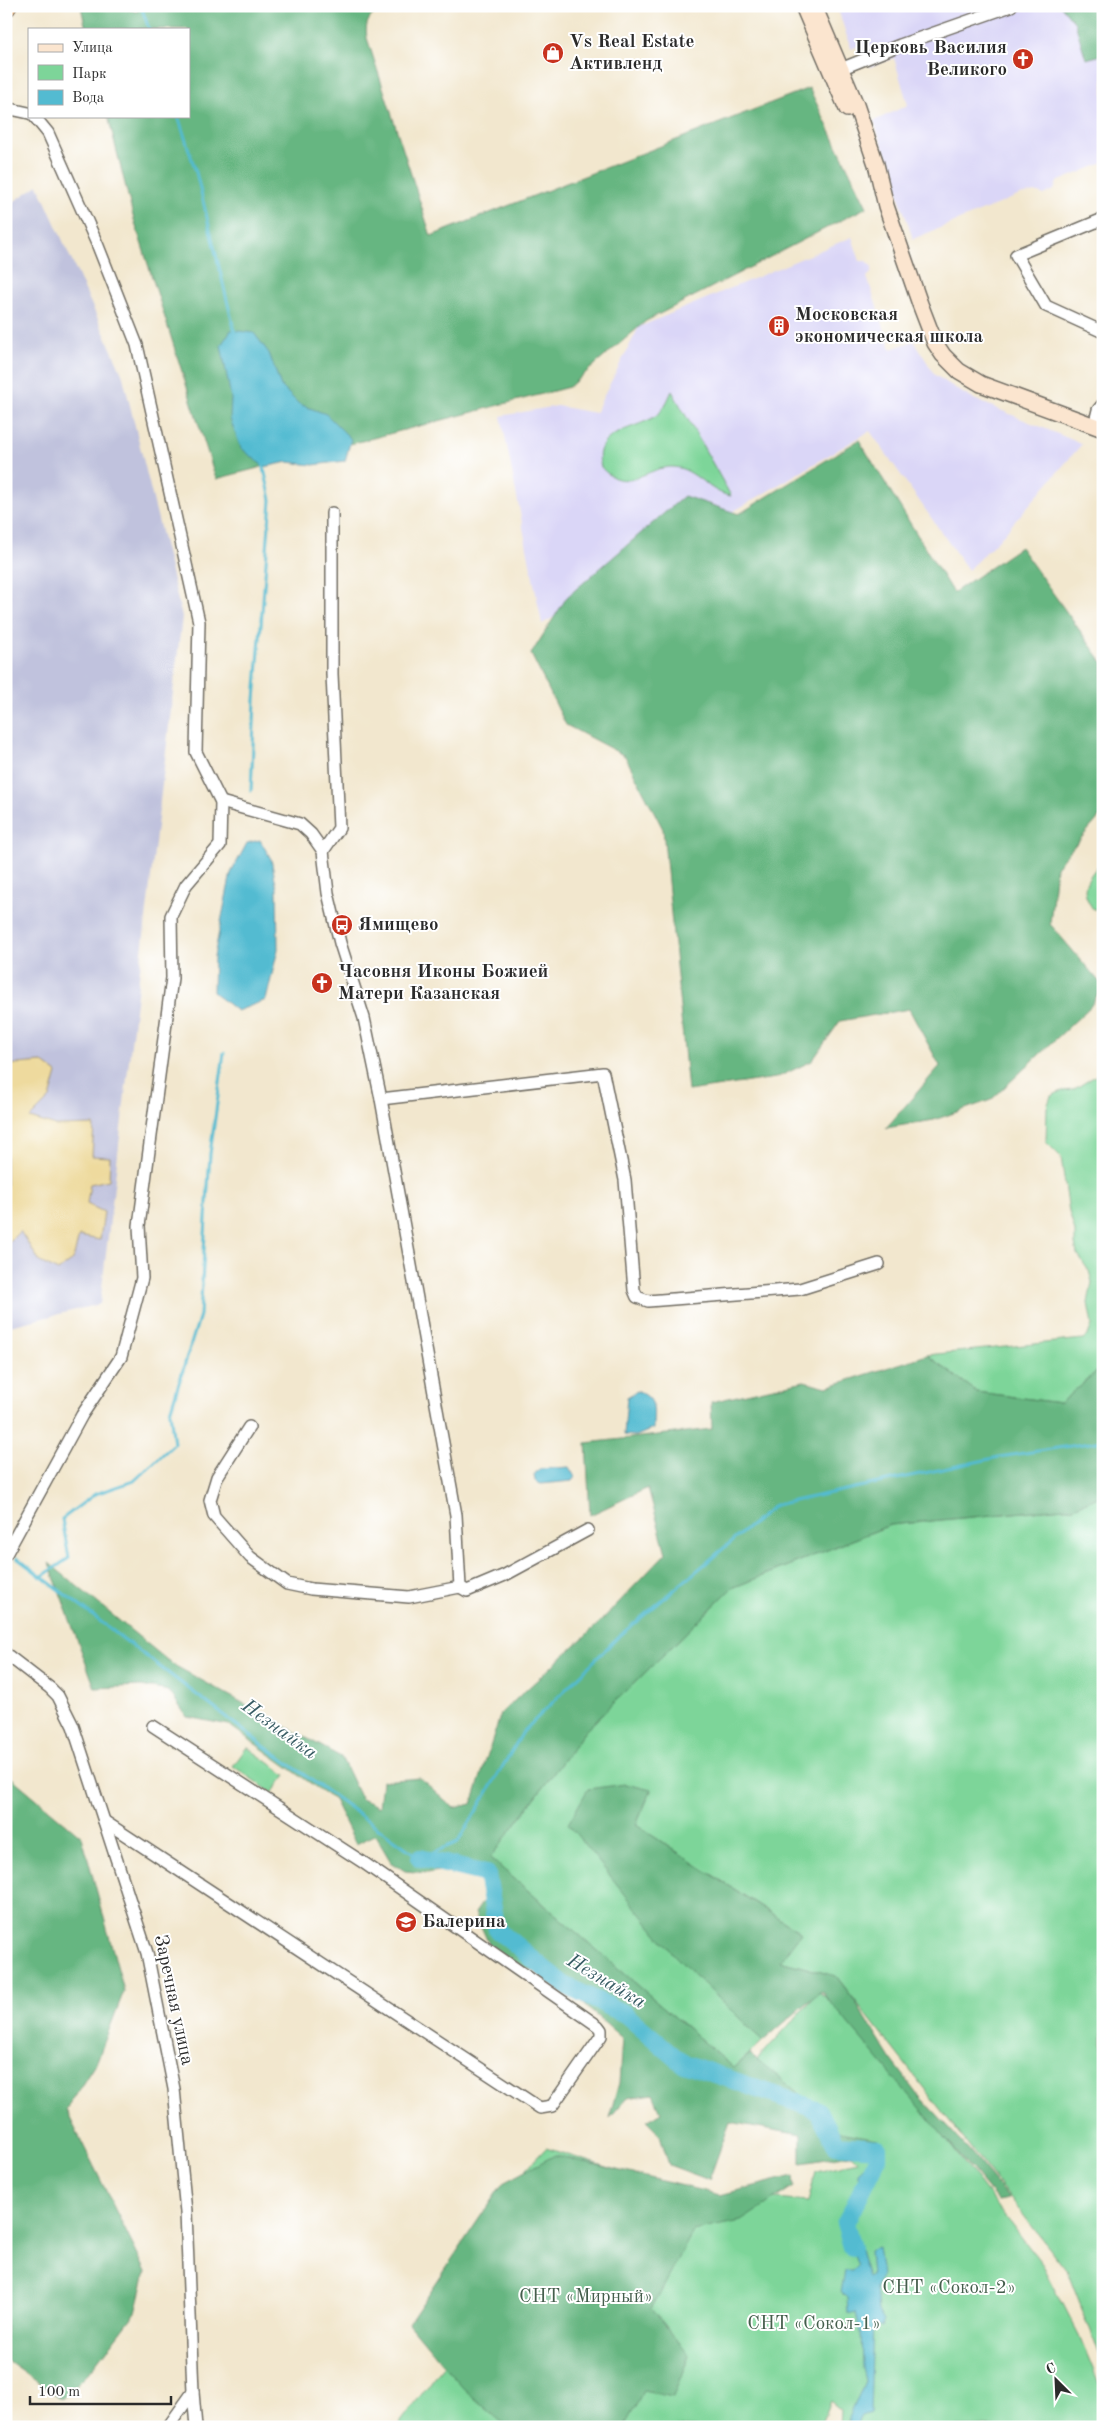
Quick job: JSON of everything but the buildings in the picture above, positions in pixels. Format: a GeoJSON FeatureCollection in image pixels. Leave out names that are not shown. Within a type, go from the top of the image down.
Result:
{"type":"FeatureCollection","features":[{"type":"Feature","properties":{"kind":"main road"},"geometry":{"type":"LineString","coordinates":[[803,6],[837,71],[869,140],[886,206],[933,337],[948,361],[965,375],[991,389],[1098,428]]}},
{"type":"Feature","properties":{"kind":"main road"},"geometry":{"type":"LineString","coordinates":[[814,6],[837,71]]}},
{"type":"Feature","properties":{"kind":"street"},"geometry":{"type":"LineString","coordinates":[[837,71],[882,51],[1011,6]]}},
{"type":"Feature","properties":{"kind":"street"},"geometry":{"type":"LineString","coordinates":[[6,108],[28,114]]}},
{"type":"Feature","properties":{"kind":"street"},"geometry":{"type":"LineString","coordinates":[[6,1554],[82,1415],[121,1357],[142,1278],[139,1226],[172,978],[171,916],[186,886],[220,845],[221,802],[196,752],[199,622],[137,345],[98,246],[48,133],[36,118]]}},
{"type":"Feature","properties":{"kind":"street"},"geometry":{"type":"LineString","coordinates":[[1103,219],[1016,256],[1046,306],[1103,332]]}},
{"type":"Feature","properties":{"kind":"street"},"geometry":{"type":"LineString","coordinates":[[1098,428],[1098,410],[1103,404]]}},
{"type":"Feature","properties":{"kind":"street"},"geometry":{"type":"LineString","coordinates":[[323,851],[339,828],[332,674],[332,513]]}},
{"type":"Feature","properties":{"kind":"street"},"geometry":{"type":"LineString","coordinates":[[221,802],[300,824],[311,834],[323,851],[328,893],[338,934],[364,1018],[381,1099],[456,1515],[460,1587]]}},
{"type":"Feature","properties":{"kind":"street"},"geometry":{"type":"LineString","coordinates":[[381,1099],[603,1073],[624,1180],[634,1290],[637,1297],[648,1301],[800,1289],[879,1264]]}},
{"type":"Feature","properties":{"kind":"street"},"geometry":{"type":"LineString","coordinates":[[249,1427],[217,1477],[210,1500],[214,1516],[250,1558],[287,1584],[311,1589],[409,1597],[460,1587],[467,1591],[505,1575],[588,1530]]}},
{"type":"Feature","properties":{"kind":"street","name":"Заречная улица"},"geometry":{"type":"LineString","coordinates":[[6,1654],[42,1681],[58,1696],[73,1726],[147,1953],[177,2108],[186,2212],[192,2392],[196,2427]]}},
{"type":"Feature","properties":{"kind":"street"},"geometry":{"type":"LineString","coordinates":[[104,1821],[540,2108],[552,2106],[600,2036],[601,2030],[598,2026],[372,1869],[153,1726]]}},
{"type":"Feature","properties":{"kind":"street"},"geometry":{"type":"LineString","coordinates":[[168,2427],[192,2392]]}},
{"type":"Feature","properties":{"kind":"shaded area"},"geometry":{"type":"Polygon","coordinates":[[[837,6],[1103,6],[1103,163],[1057,182],[1054,190],[1044,195],[1035,192],[1020,195],[913,239],[874,121],[908,105],[894,58],[870,67],[861,45],[851,49],[837,6]]]}},
{"type":"Feature","properties":{"kind":"shaded area"},"geometry":{"type":"Polygon","coordinates":[[[38,185],[122,373],[182,617],[100,1304],[6,1327],[6,207],[38,185]]]}},
{"type":"Feature","properties":{"kind":"shaded area"},"geometry":{"type":"Polygon","coordinates":[[[852,237],[860,261],[866,261],[872,267],[872,272],[867,277],[891,349],[914,341],[935,375],[969,397],[1082,444],[1002,536],[968,570],[870,431],[542,624],[501,416],[557,406],[595,413],[639,327],[852,237]]]}},
{"type":"Feature","properties":{"kind":"green space"},"geometry":{"type":"Polygon","coordinates":[[[119,6],[137,12],[139,6],[385,6],[376,12],[368,22],[367,38],[431,236],[809,88],[867,207],[646,321],[569,387],[216,479],[134,220],[108,118],[190,118],[190,28],[86,28],[81,7],[119,6]]]}},
{"type":"Feature","properties":{"kind":"green space"},"geometry":{"type":"Polygon","coordinates":[[[1061,6],[1103,6],[1102,55],[1086,59],[1075,23],[1061,6]]]}},
{"type":"Feature","properties":{"kind":"green space"},"geometry":{"type":"Polygon","coordinates":[[[672,391],[731,496],[723,494],[681,468],[663,468],[636,478],[619,479],[610,475],[601,467],[599,455],[603,445],[619,432],[658,414],[672,391]]]}},
{"type":"Feature","properties":{"kind":"green space"},"geometry":{"type":"Polygon","coordinates":[[[859,440],[953,593],[1020,547],[1103,663],[1103,813],[1056,867],[1050,924],[1103,986],[1090,1007],[991,1100],[934,1120],[886,1128],[940,1066],[909,1009],[840,1021],[812,1061],[776,1078],[688,1091],[663,829],[625,756],[566,725],[531,654],[567,597],[684,496],[739,514],[859,440]]]}},
{"type":"Feature","properties":{"kind":"green space"},"geometry":{"type":"Polygon","coordinates":[[[1103,860],[1103,910],[1093,909],[1086,895],[1086,883],[1103,860]]]}},
{"type":"Feature","properties":{"kind":"green space"},"geometry":{"type":"Polygon","coordinates":[[[1103,1071],[1103,1366],[1060,1403],[977,1392],[927,1355],[1083,1339],[1088,1335],[1092,1325],[1088,1303],[1092,1282],[1089,1271],[1077,1254],[1075,1232],[1069,1212],[1061,1157],[1046,1142],[1047,1107],[1051,1096],[1062,1091],[1073,1090],[1103,1071]]]}},
{"type":"Feature","properties":{"kind":"green space"},"geometry":{"type":"Polygon","coordinates":[[[927,1355],[977,1392],[1060,1403],[1103,1366],[1103,1495],[1074,1507],[890,1525],[732,1588],[585,1731],[490,1858],[734,2068],[750,2054],[811,2103],[840,2132],[878,2139],[881,2150],[801,2163],[801,2135],[730,2122],[709,2180],[669,2165],[660,2135],[646,2121],[661,2112],[653,2094],[627,2098],[609,2118],[619,2083],[622,2038],[546,1972],[516,1968],[491,1949],[475,1913],[495,1884],[449,1869],[428,1873],[405,1871],[391,1862],[375,1835],[356,1844],[334,1800],[229,1725],[187,1717],[169,1691],[141,1686],[95,1688],[49,1563],[172,1664],[341,1757],[361,1799],[379,1807],[382,1781],[420,1778],[454,1808],[472,1804],[501,1713],[598,1624],[666,1553],[648,1488],[590,1515],[586,1443],[712,1429],[711,1402],[804,1381],[827,1387],[927,1355]]]}},
{"type":"Feature","properties":{"kind":"green space"},"geometry":{"type":"Polygon","coordinates":[[[1103,1495],[1103,2363],[1067,2271],[836,1976],[779,1961],[800,1932],[636,1825],[651,1791],[588,1789],[675,1956],[763,2041],[734,2068],[490,1858],[585,1731],[732,1588],[890,1525],[1074,1507],[1103,1495]]]}},
{"type":"Feature","properties":{"kind":"green space"},"geometry":{"type":"Polygon","coordinates":[[[247,1747],[286,1775],[272,1793],[233,1766],[247,1747]]]}},
{"type":"Feature","properties":{"kind":"green space"},"geometry":{"type":"Polygon","coordinates":[[[6,1773],[82,1837],[124,1991],[97,2061],[66,2110],[146,2272],[136,2312],[94,2367],[62,2399],[6,2360],[6,1773]]]}},
{"type":"Feature","properties":{"kind":"green space"},"geometry":{"type":"Polygon","coordinates":[[[626,1784],[651,1790],[636,1825],[801,1933],[780,1961],[836,1976],[855,2001],[892,2060],[920,2097],[970,2151],[1009,2199],[998,2201],[821,1991],[763,2041],[675,1956],[568,1824],[588,1789],[626,1784]]]}},
{"type":"Feature","properties":{"kind":"green space"},"geometry":{"type":"Polygon","coordinates":[[[819,1992],[856,2023],[1043,2265],[1079,2335],[1103,2393],[1103,2427],[861,2427],[850,2417],[845,2427],[840,2427],[841,2410],[830,2401],[819,2427],[397,2427],[446,2362],[490,2207],[546,2148],[714,2201],[776,2199],[808,2202],[816,2171],[858,2162],[757,2060],[819,1992]]]}},
{"type":"Feature","properties":{"kind":"green space","name":"СНТ «Мирный»"},"geometry":{"type":"Polygon","coordinates":[[[555,2155],[720,2195],[793,2176],[794,2186],[741,2221],[693,2231],[652,2309],[689,2355],[673,2397],[644,2391],[624,2427],[507,2427],[463,2388],[409,2323],[503,2183],[555,2155]]]}},
{"type":"Feature","properties":{"kind":"sand"},"geometry":{"type":"Polygon","coordinates":[[[42,1062],[57,1073],[50,1098],[30,1118],[56,1126],[94,1125],[92,1156],[110,1157],[109,1180],[90,1184],[87,1204],[104,1212],[100,1240],[79,1236],[73,1260],[58,1271],[40,1262],[20,1231],[6,1245],[6,1065],[42,1062]]]}},
{"type":"Feature","properties":{"kind":"water"},"geometry":{"type":"Polygon","coordinates":[[[231,330],[254,333],[269,353],[281,386],[299,404],[326,414],[351,439],[345,461],[313,465],[288,462],[264,467],[241,448],[230,419],[231,398],[221,345],[231,330]]]}},
{"type":"Feature","properties":{"kind":"water"},"geometry":{"type":"Polygon","coordinates":[[[260,840],[271,859],[277,889],[278,949],[266,1000],[237,1011],[213,992],[214,956],[231,873],[247,843],[260,840]]]}},
{"type":"Feature","properties":{"kind":"water"},"geometry":{"type":"Polygon","coordinates":[[[637,1391],[644,1394],[651,1401],[653,1406],[653,1429],[636,1436],[624,1435],[627,1397],[637,1391]]]}},
{"type":"Feature","properties":{"kind":"water"},"geometry":{"type":"Polygon","coordinates":[[[569,1467],[575,1477],[572,1481],[541,1484],[535,1481],[534,1475],[539,1469],[569,1467]]]}},
{"type":"Feature","properties":{"kind":"water"},"geometry":{"type":"Polygon","coordinates":[[[877,2155],[884,2155],[883,2167],[868,2179],[861,2196],[856,2194],[861,2182],[857,2173],[877,2155]]]}},
{"type":"Feature","properties":{"kind":"water"},"geometry":{"type":"Polygon","coordinates":[[[848,2223],[858,2242],[868,2277],[871,2275],[869,2251],[878,2248],[882,2275],[876,2288],[878,2311],[884,2321],[881,2328],[873,2323],[870,2413],[861,2416],[855,2427],[849,2427],[849,2418],[865,2381],[862,2368],[861,2332],[856,2314],[848,2313],[847,2298],[841,2292],[845,2271],[852,2271],[857,2266],[843,2225],[848,2223]]]}},
{"type":"Feature","properties":{"kind":"waterway"},"geometry":{"type":"LineString","coordinates":[[141,6],[149,28]]}},
{"type":"Feature","properties":{"kind":"waterway"},"geometry":{"type":"LineString","coordinates":[[179,118],[196,172],[235,333]]}},
{"type":"Feature","properties":{"kind":"waterway"},"geometry":{"type":"LineString","coordinates":[[251,791],[255,700],[271,500],[263,464]]}},
{"type":"Feature","properties":{"kind":"waterway"},"geometry":{"type":"LineString","coordinates":[[41,1577],[69,1558],[62,1519],[95,1494],[134,1481],[174,1444],[170,1412],[200,1315],[210,1154],[224,1053]]}},
{"type":"Feature","properties":{"kind":"waterway"},"geometry":{"type":"LineString","coordinates":[[17,1558],[264,1746],[420,1858],[458,1842],[523,1732],[617,1638],[775,1505],[999,1457],[1103,1441]]}},
{"type":"Feature","properties":{"kind":"waterway","name":"Незнайка"},"geometry":{"type":"LineString","coordinates":[[420,1858],[487,1874],[497,1930],[564,1985],[625,2014],[681,2062],[818,2110],[836,2145],[878,2148],[878,2158],[845,2224],[852,2247]]}},
{"type":"Feature","properties":{"kind":"place","name":"Vs Real Estate Активленд"},"geometry":{"type":"Point","coordinates":[553,53]}},
{"type":"Feature","properties":{"kind":"place","name":"Церковь Василия Великого"},"geometry":{"type":"Point","coordinates":[1023,59]}},
{"type":"Feature","properties":{"kind":"place","name":"Московская экономическая школа"},"geometry":{"type":"Point","coordinates":[779,326]}},
{"type":"Feature","properties":{"kind":"place","name":"Ямищево"},"geometry":{"type":"Point","coordinates":[342,925]}},
{"type":"Feature","properties":{"kind":"place","name":"Часовня Иконы Божией Матери Казанская"},"geometry":{"type":"Point","coordinates":[322,983]}},
{"type":"Feature","properties":{"kind":"place","name":"Балерина"},"geometry":{"type":"Point","coordinates":[406,1922]}},
{"type":"Feature","properties":{"kind":"park label","name":"СНТ «Сокол-2»"},"geometry":{"type":"Point","coordinates":[949,2288]}},
{"type":"Feature","properties":{"kind":"park label","name":"СНТ «Сокол-1»"},"geometry":{"type":"Point","coordinates":[814,2324]}}]}
